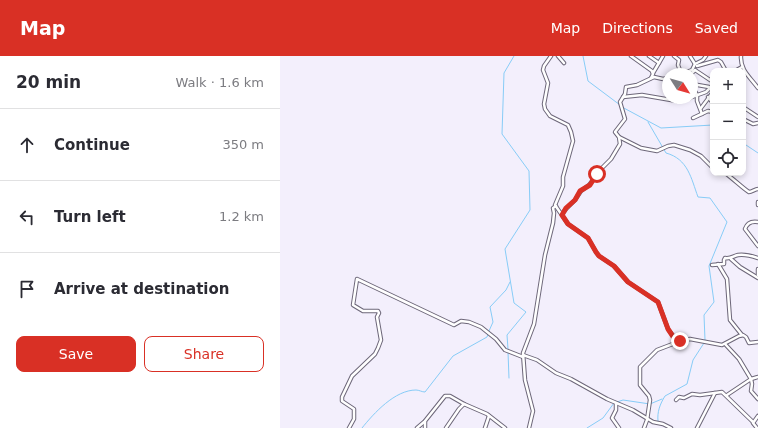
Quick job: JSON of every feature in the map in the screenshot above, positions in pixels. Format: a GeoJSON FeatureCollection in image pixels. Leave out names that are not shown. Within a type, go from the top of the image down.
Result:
{"type":"FeatureCollection","features":[{"type":"Feature","properties":{"kind":"street"},"geometry":{"type":"LineString","coordinates":[[529,428],[533,410],[525,380],[523,356],[534,324],[545,255],[550,239],[554,213],[553,208],[556,206],[562,186],[573,141],[568,125],[550,116],[545,110],[544,104],[548,83],[543,70],[551,56]]}},
{"type":"Feature","properties":{"kind":"street"},"geometry":{"type":"LineString","coordinates":[[558,56],[564,63]]}},
{"type":"Feature","properties":{"kind":"street"},"geometry":{"type":"LineString","coordinates":[[631,56],[652,71],[653,74]]}},
{"type":"Feature","properties":{"kind":"street"},"geometry":{"type":"LineString","coordinates":[[649,56],[659,63]]}},
{"type":"Feature","properties":{"kind":"street"},"geometry":{"type":"LineString","coordinates":[[651,78],[663,56]]}},
{"type":"Feature","properties":{"kind":"street"},"geometry":{"type":"LineString","coordinates":[[674,56],[679,60],[679,68]]}},
{"type":"Feature","properties":{"kind":"street"},"geometry":{"type":"LineString","coordinates":[[690,56],[696,64]]}},
{"type":"Feature","properties":{"kind":"street"},"geometry":{"type":"LineString","coordinates":[[694,68],[706,56]]}},
{"type":"Feature","properties":{"kind":"street"},"geometry":{"type":"LineString","coordinates":[[741,56],[742,67],[758,88]]}},
{"type":"Feature","properties":{"kind":"street"},"geometry":{"type":"LineString","coordinates":[[696,64],[718,60],[724,68]]}},
{"type":"Feature","properties":{"kind":"street"},"geometry":{"type":"LineString","coordinates":[[698,75],[710,81]]}},
{"type":"Feature","properties":{"kind":"street"},"geometry":{"type":"LineString","coordinates":[[662,78],[651,78],[637,85],[626,87],[625,94],[620,100],[620,105],[625,119],[615,132],[619,136],[642,149],[657,151],[668,146],[674,146],[690,150],[701,156],[710,165]]}},
{"type":"Feature","properties":{"kind":"street"},"geometry":{"type":"LineString","coordinates":[[698,86],[710,88]]}},
{"type":"Feature","properties":{"kind":"street"},"geometry":{"type":"LineString","coordinates":[[698,95],[710,90]]}},
{"type":"Feature","properties":{"kind":"street"},"geometry":{"type":"LineString","coordinates":[[700,108],[710,93]]}},
{"type":"Feature","properties":{"kind":"street"},"geometry":{"type":"LineString","coordinates":[[622,97],[642,95],[662,98]]}},
{"type":"Feature","properties":{"kind":"street"},"geometry":{"type":"LineString","coordinates":[[698,103],[702,114]]}},
{"type":"Feature","properties":{"kind":"street"},"geometry":{"type":"LineString","coordinates":[[746,109],[758,117]]}},
{"type":"Feature","properties":{"kind":"street"},"geometry":{"type":"LineString","coordinates":[[693,118],[708,110],[710,111]]}},
{"type":"Feature","properties":{"kind":"street"},"geometry":{"type":"LineString","coordinates":[[746,120],[753,124],[758,123]]}},
{"type":"Feature","properties":{"kind":"street"},"geometry":{"type":"LineString","coordinates":[[562,215],[566,208],[575,200],[580,191],[590,185],[601,169],[610,161],[620,144],[619,136]]}},
{"type":"Feature","properties":{"kind":"street"},"geometry":{"type":"LineString","coordinates":[[730,176],[747,191],[750,192],[758,189]]}},
{"type":"Feature","properties":{"kind":"street"},"geometry":{"type":"LineString","coordinates":[[556,206],[568,224],[588,238],[599,256],[614,266],[628,282],[658,302],[668,329],[678,342]]}},
{"type":"Feature","properties":{"kind":"street"},"geometry":{"type":"LineString","coordinates":[[758,222],[753,221],[748,224],[745,229],[758,246]]}},
{"type":"Feature","properties":{"kind":"street"},"geometry":{"type":"LineString","coordinates":[[731,259],[739,255],[749,255],[758,258]]}},
{"type":"Feature","properties":{"kind":"street"},"geometry":{"type":"LineString","coordinates":[[712,265],[724,264],[725,258],[731,259],[740,267],[758,278]]}},
{"type":"Feature","properties":{"kind":"street"},"geometry":{"type":"LineString","coordinates":[[718,264],[727,279],[730,320],[742,335],[746,337],[748,343],[758,342]]}},
{"type":"Feature","properties":{"kind":"street"},"geometry":{"type":"LineString","coordinates":[[758,269],[758,275]]}},
{"type":"Feature","properties":{"kind":"street"},"geometry":{"type":"LineString","coordinates":[[349,428],[354,419],[354,409],[342,401],[342,397],[352,376],[375,354],[381,340],[377,317],[378,311],[362,311],[353,305],[357,279],[454,325],[461,321],[477,325],[489,333],[505,350],[537,360],[556,373],[571,379],[654,422],[671,428]]}},
{"type":"Feature","properties":{"kind":"street"},"geometry":{"type":"LineString","coordinates":[[644,428],[647,418],[649,396],[640,385],[640,367],[656,350],[690,339],[720,345],[726,344],[742,335]]}},
{"type":"Feature","properties":{"kind":"street"},"geometry":{"type":"LineString","coordinates":[[726,344],[739,359],[751,379],[751,391],[758,400]]}},
{"type":"Feature","properties":{"kind":"street"},"geometry":{"type":"LineString","coordinates":[[726,395],[751,379],[758,377]]}},
{"type":"Feature","properties":{"kind":"street"},"geometry":{"type":"LineString","coordinates":[[676,400],[678,397],[685,398],[692,394],[721,392],[754,422],[757,428]]}},
{"type":"Feature","properties":{"kind":"street"},"geometry":{"type":"LineString","coordinates":[[697,428],[715,393]]}},
{"type":"Feature","properties":{"kind":"street"},"geometry":{"type":"LineString","coordinates":[[417,428],[424,422],[439,402],[448,395],[489,416],[505,428]]}},
{"type":"Feature","properties":{"kind":"street"},"geometry":{"type":"LineString","coordinates":[[616,403],[616,410],[612,418],[619,428]]}},
{"type":"Feature","properties":{"kind":"street"},"geometry":{"type":"LineString","coordinates":[[446,428],[464,404]]}},
{"type":"Feature","properties":{"kind":"street"},"geometry":{"type":"LineString","coordinates":[[485,428],[489,416]]}},
{"type":"Feature","properties":{"kind":"street"},"geometry":{"type":"LineString","coordinates":[[754,422],[758,416]]}},
{"type":"Feature","properties":{"kind":"street"},"geometry":{"type":"LineString","coordinates":[[424,422],[425,428]]}},
{"type":"Feature","properties":{"kind":"waterway"},"geometry":{"type":"LineString","coordinates":[[508,349],[507,335],[526,312],[514,303],[505,249],[530,210],[529,171],[502,134],[504,73],[514,56]]}},
{"type":"Feature","properties":{"kind":"waterway"},"geometry":{"type":"LineString","coordinates":[[583,56],[588,81],[620,105]]}},
{"type":"Feature","properties":{"kind":"waterway"},"geometry":{"type":"LineString","coordinates":[[622,107],[661,128],[710,125]]}},
{"type":"Feature","properties":{"kind":"waterway"},"geometry":{"type":"LineString","coordinates":[[648,122],[666,153],[679,160],[688,170],[698,197],[710,198],[727,222],[709,266],[714,302],[704,315],[705,340]]}},
{"type":"Feature","properties":{"kind":"waterway"},"geometry":{"type":"LineString","coordinates":[[746,145],[758,153]]}},
{"type":"Feature","properties":{"kind":"waterway"},"geometry":{"type":"LineString","coordinates":[[489,331],[493,322],[490,307],[506,290],[510,282]]}},
{"type":"Feature","properties":{"kind":"waterway"},"geometry":{"type":"LineString","coordinates":[[362,428],[379,409],[393,398],[408,391],[416,390],[425,392],[453,356],[487,337],[488,334]]}},
{"type":"Feature","properties":{"kind":"waterway"},"geometry":{"type":"LineString","coordinates":[[658,421],[658,411],[663,399],[665,396],[687,384],[693,360],[704,343]]}},
{"type":"Feature","properties":{"kind":"waterway"},"geometry":{"type":"LineString","coordinates":[[508,352],[509,378]]}},
{"type":"Feature","properties":{"kind":"waterway"},"geometry":{"type":"LineString","coordinates":[[617,402],[623,400],[650,404],[662,399]]}},
{"type":"Feature","properties":{"kind":"waterway"},"geometry":{"type":"LineString","coordinates":[[587,428],[603,418],[614,403]]}},
{"type":"Feature","properties":{"kind":"route"},"geometry":{"type":"LineString","coordinates":[[597,174],[590,185],[580,191],[575,200],[564,210],[562,215],[568,224],[582,232],[588,238],[599,256],[614,266],[626,281],[642,290],[658,302],[668,329],[676,341],[680,341]]}}]}
